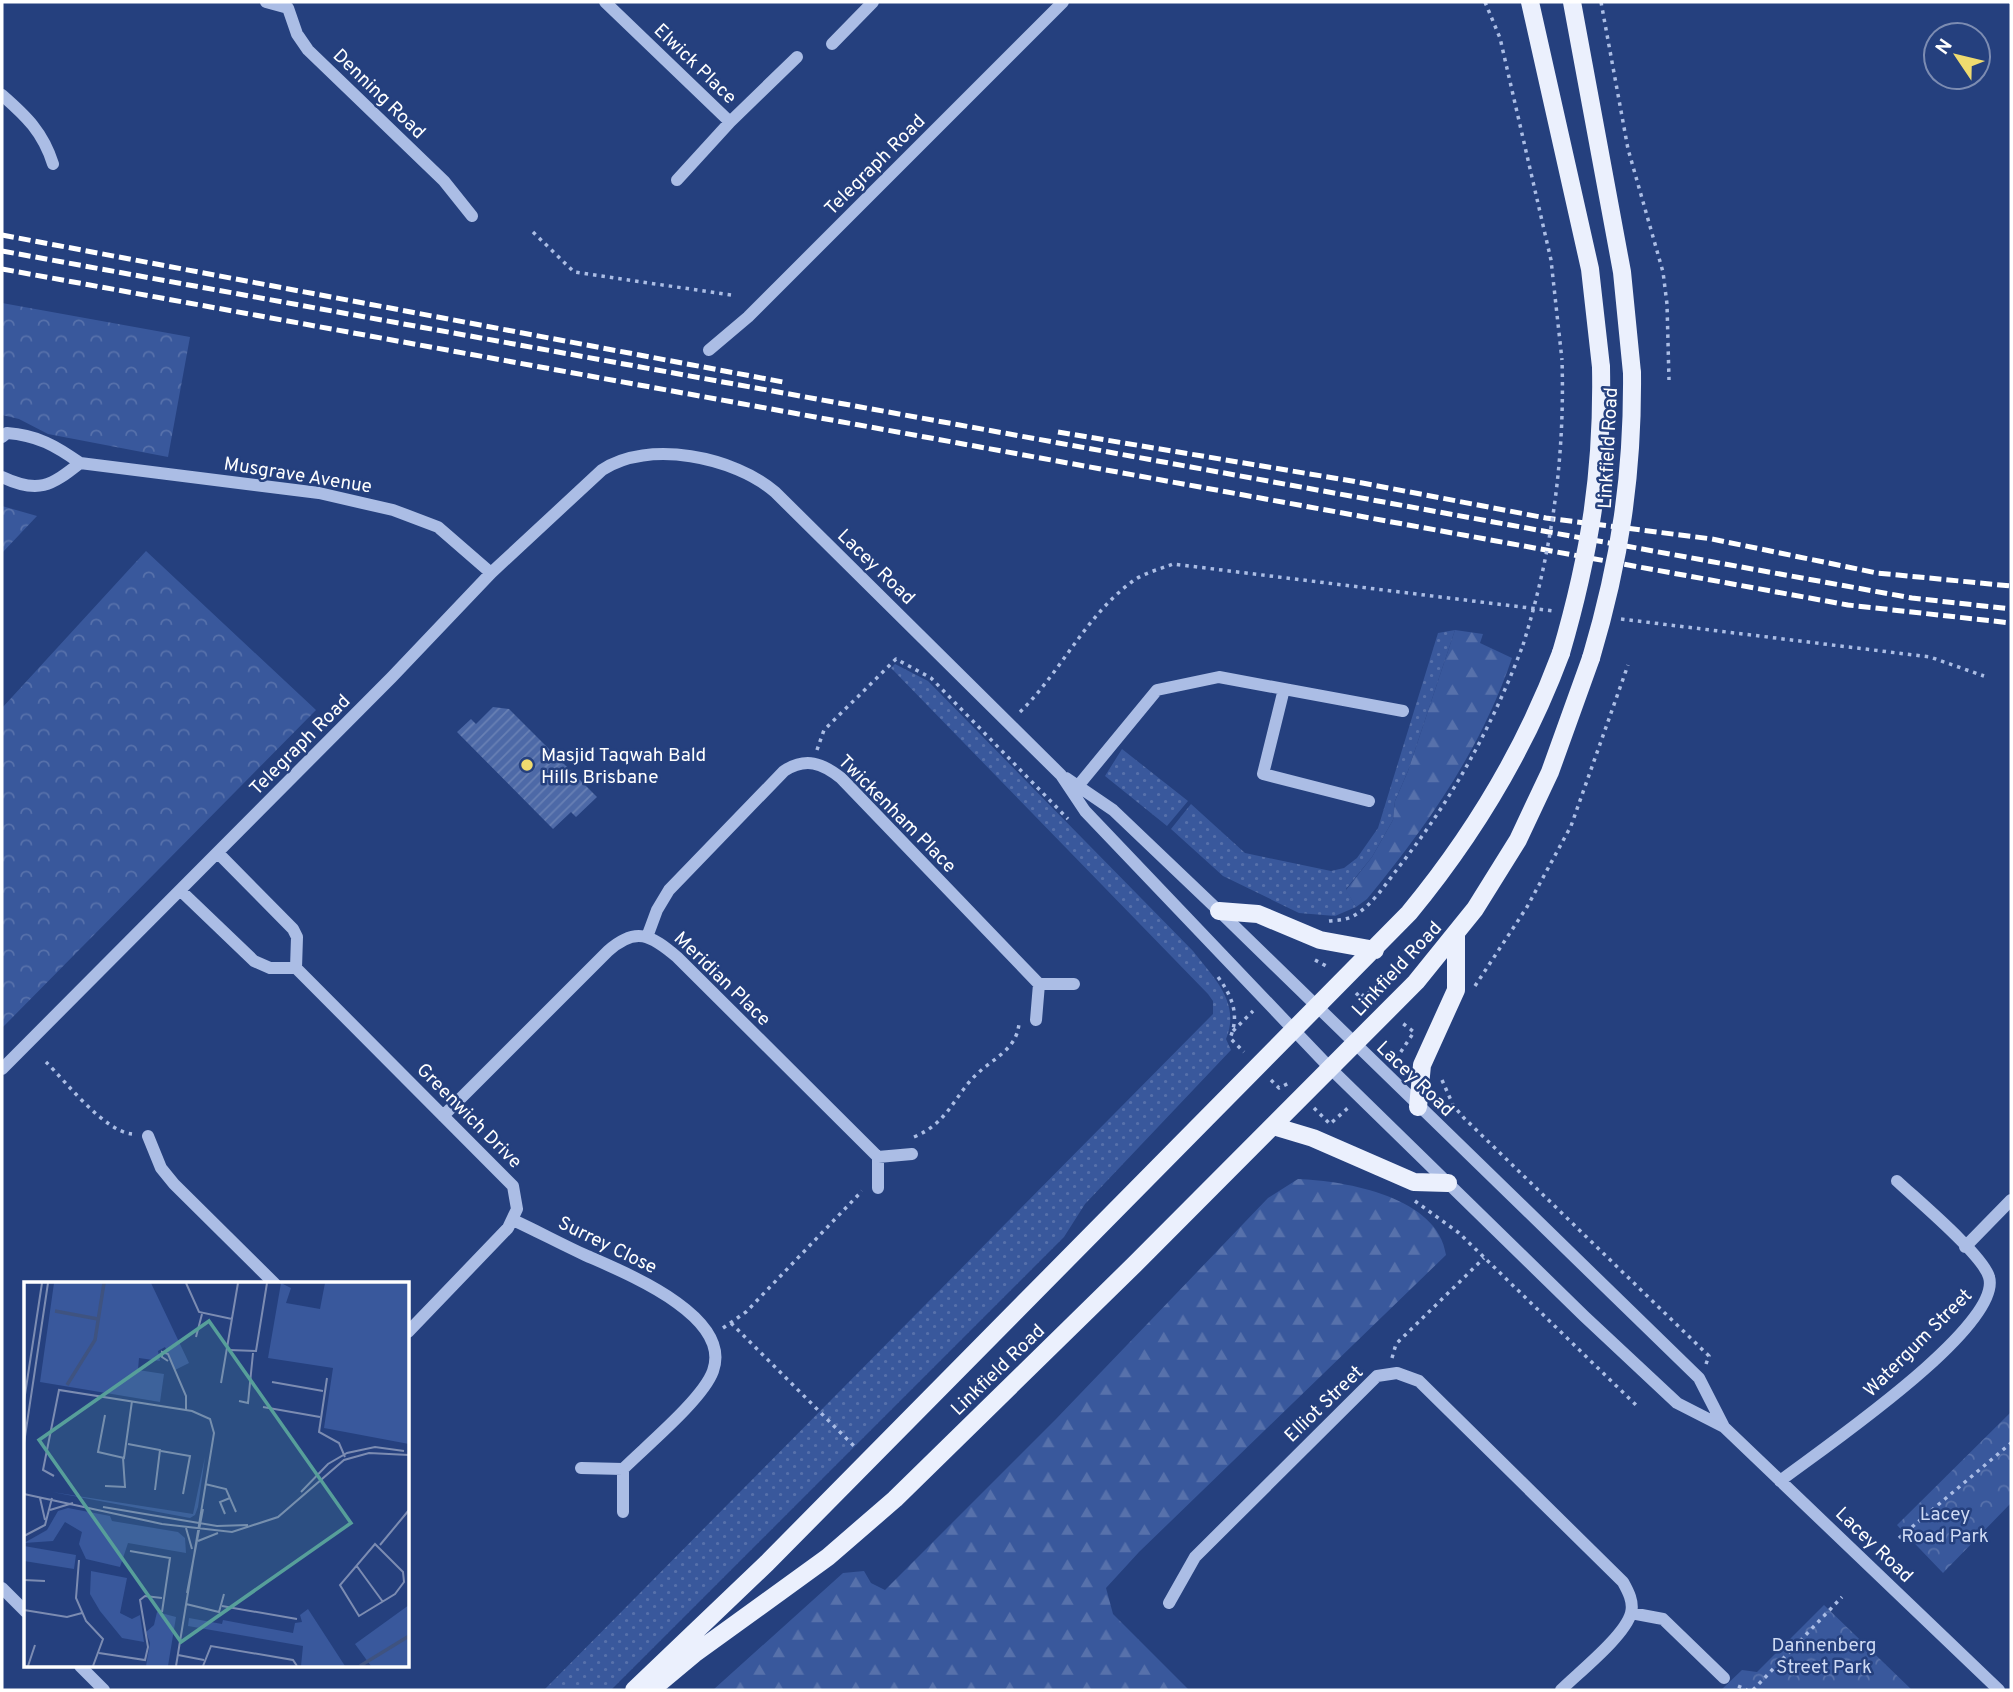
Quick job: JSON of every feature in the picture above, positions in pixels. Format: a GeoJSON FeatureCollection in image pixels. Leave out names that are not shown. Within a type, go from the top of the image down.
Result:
{"type":"FeatureCollection","features":[{"type":"Feature","properties":{"kind":"main road","name":"Linkfield Road"},"geometry":{"type":"LineString","coordinates":[[634,1690],[868,1461],[1375,950],[1441,875],[1489,806],[1528,732],[1561,653],[1582,577],[1598,491],[1602,450],[1601,367],[1590,269],[1530,2]]}},
{"type":"Feature","properties":{"kind":"main road","name":"Linkfield Road"},"geometry":{"type":"LineString","coordinates":[[651,1690],[715,1639],[828,1557],[895,1499],[1273,1126],[1416,982],[1456,934],[1498,874],[1530,818],[1550,772],[1591,658],[1615,571],[1626,510],[1631,458],[1632,373],[1622,272],[1572,2]]}},
{"type":"Feature","properties":{"kind":"main road"},"geometry":{"type":"LineString","coordinates":[[1219,911],[1258,914],[1320,940],[1375,950]]}},
{"type":"Feature","properties":{"kind":"main road"},"geometry":{"type":"LineString","coordinates":[[1418,1107],[1422,1065],[1456,990],[1456,934]]}},
{"type":"Feature","properties":{"kind":"main road"},"geometry":{"type":"LineString","coordinates":[[1273,1126],[1313,1138],[1414,1182],[1448,1183]]}},
{"type":"Feature","properties":{"kind":"street","name":"Denning Road"},"geometry":{"type":"LineString","coordinates":[[266,2],[291,5],[297,34],[308,50],[444,181],[472,216]]}},
{"type":"Feature","properties":{"kind":"street","name":"Elwick Place"},"geometry":{"type":"LineString","coordinates":[[605,2],[730,122]]}},
{"type":"Feature","properties":{"kind":"street","name":"Telegraph Road"},"geometry":{"type":"LineString","coordinates":[[709,350],[748,317],[1063,2]]}},
{"type":"Feature","properties":{"kind":"street"},"geometry":{"type":"LineString","coordinates":[[832,44],[864,5]]}},
{"type":"Feature","properties":{"kind":"street","name":"Elwick Place"},"geometry":{"type":"LineString","coordinates":[[677,180],[730,122],[796,57]]}},
{"type":"Feature","properties":{"kind":"street"},"geometry":{"type":"LineString","coordinates":[[2,95],[45,139],[53,164]]}},
{"type":"Feature","properties":{"kind":"street","name":"Musgrave Avenue"},"geometry":{"type":"LineString","coordinates":[[2,437],[7,433],[31,435],[58,447],[80,463],[318,494],[393,510],[438,527],[491,573]]}},
{"type":"Feature","properties":{"kind":"street","name":"Telegraph Road"},"geometry":{"type":"LineString","coordinates":[[2,1069],[181,891],[491,573],[590,479],[616,461],[631,455]]}},
{"type":"Feature","properties":{"kind":"street","name":"Lacey Road"},"geometry":{"type":"LineString","coordinates":[[631,455],[675,456],[732,466],[755,476],[775,492],[1061,775],[1076,789],[1113,810],[1699,1378],[1724,1427]]}},
{"type":"Feature","properties":{"kind":"street"},"geometry":{"type":"LineString","coordinates":[[2,477],[24,488],[54,484],[80,463]]}},
{"type":"Feature","properties":{"kind":"street"},"geometry":{"type":"LineString","coordinates":[[1076,789],[1157,690],[1219,677],[1403,711]]}},
{"type":"Feature","properties":{"kind":"street"},"geometry":{"type":"LineString","coordinates":[[1284,689],[1263,774],[1369,801]]}},
{"type":"Feature","properties":{"kind":"street","name":"Twickenham Place"},"geometry":{"type":"LineString","coordinates":[[647,937],[657,910],[669,890],[785,771],[794,765],[815,763],[841,778],[1039,984]]}},
{"type":"Feature","properties":{"kind":"street","name":"Lacey Road"},"geometry":{"type":"LineString","coordinates":[[1076,789],[1085,811],[1330,1068],[1677,1403],[1724,1427],[1999,1690]]}},
{"type":"Feature","properties":{"kind":"street"},"geometry":{"type":"LineString","coordinates":[[181,891],[254,961],[270,968],[296,968],[297,937],[293,929],[218,853]]}},
{"type":"Feature","properties":{"kind":"street","name":"Meridian Place"},"geometry":{"type":"LineString","coordinates":[[443,1116],[608,951],[628,936],[647,937],[677,957],[878,1157]]}},
{"type":"Feature","properties":{"kind":"street","name":"Greenwich Drive"},"geometry":{"type":"LineString","coordinates":[[296,968],[513,1186],[517,1202],[513,1220]]}},
{"type":"Feature","properties":{"kind":"street"},"geometry":{"type":"LineString","coordinates":[[1036,1020],[1039,984],[1074,984]]}},
{"type":"Feature","properties":{"kind":"street"},"geometry":{"type":"LineString","coordinates":[[148,1136],[161,1168],[174,1184],[273,1282]]}},
{"type":"Feature","properties":{"kind":"street"},"geometry":{"type":"LineString","coordinates":[[878,1188],[878,1157],[912,1154]]}},
{"type":"Feature","properties":{"kind":"street","name":"Watergum Street"},"geometry":{"type":"LineString","coordinates":[[1780,1481],[1885,1405],[1989,1298],[1990,1278],[1965,1247],[1897,1181]]}},
{"type":"Feature","properties":{"kind":"street"},"geometry":{"type":"LineString","coordinates":[[1965,1247],[2011,1200]]}},
{"type":"Feature","properties":{"kind":"street"},"geometry":{"type":"LineString","coordinates":[[410,1330],[493,1246],[513,1220]]}},
{"type":"Feature","properties":{"kind":"street","name":"Surrey Close"},"geometry":{"type":"LineString","coordinates":[[513,1220],[638,1277],[669,1297],[708,1334]]}},
{"type":"Feature","properties":{"kind":"street"},"geometry":{"type":"LineString","coordinates":[[623,1512],[623,1469],[706,1384],[716,1362],[713,1341],[708,1334]]}},
{"type":"Feature","properties":{"kind":"street","name":"Elliot Street"},"geometry":{"type":"LineString","coordinates":[[1169,1603],[1195,1557],[1377,1376],[1397,1373],[1419,1381],[1623,1582],[1630,1597],[1631,1613]]}},
{"type":"Feature","properties":{"kind":"street"},"geometry":{"type":"LineString","coordinates":[[581,1468],[623,1469]]}},
{"type":"Feature","properties":{"kind":"street"},"geometry":{"type":"LineString","coordinates":[[2,1588],[24,1610]]}},
{"type":"Feature","properties":{"kind":"street"},"geometry":{"type":"LineString","coordinates":[[1561,1690],[1621,1630],[1631,1613],[1662,1619],[1724,1678]]}},
{"type":"Feature","properties":{"kind":"street"},"geometry":{"type":"LineString","coordinates":[[82,1668],[104,1690]]}},
{"type":"Feature","properties":{"kind":"path"},"geometry":{"type":"LineString","coordinates":[[1323,921],[1345,919],[1364,908],[1423,837],[1448,801],[1488,729],[1523,645],[1546,565],[1555,514],[1563,428],[1562,360],[1548,248],[1504,57],[1485,2]]}},
{"type":"Feature","properties":{"kind":"path"},"geometry":{"type":"LineString","coordinates":[[1601,2],[1628,149],[1663,272],[1669,380]]}},
{"type":"Feature","properties":{"kind":"path"},"geometry":{"type":"LineString","coordinates":[[533,232],[574,272],[731,295]]}},
{"type":"Feature","properties":{"kind":"path"},"geometry":{"type":"LineString","coordinates":[[1009,723],[1050,680],[1104,606],[1134,580],[1172,564],[1558,611]]}},
{"type":"Feature","properties":{"kind":"path"},"geometry":{"type":"LineString","coordinates":[[1614,618],[1930,657],[1984,676]]}},
{"type":"Feature","properties":{"kind":"path"},"geometry":{"type":"LineString","coordinates":[[815,763],[824,730],[896,659],[931,678],[1070,821]]}},
{"type":"Feature","properties":{"kind":"path"},"geometry":{"type":"LineString","coordinates":[[1471,994],[1533,898],[1571,826],[1628,664]]}},
{"type":"Feature","properties":{"kind":"path"},"geometry":{"type":"LineString","coordinates":[[1306,955],[1331,968]]}},
{"type":"Feature","properties":{"kind":"path"},"geometry":{"type":"LineString","coordinates":[[1216,974],[1229,993],[1235,1010],[1230,1038]]}},
{"type":"Feature","properties":{"kind":"path"},"geometry":{"type":"LineString","coordinates":[[1361,998],[1367,991]]}},
{"type":"Feature","properties":{"kind":"path"},"geometry":{"type":"LineString","coordinates":[[912,1154],[914,1137],[943,1116],[957,1102],[970,1081],[1010,1046],[1018,1034],[1020,1020],[1036,1020]]}},
{"type":"Feature","properties":{"kind":"path"},"geometry":{"type":"LineString","coordinates":[[1397,1058],[1414,1032],[1403,1024]]}},
{"type":"Feature","properties":{"kind":"path"},"geometry":{"type":"LineString","coordinates":[[46,1062],[108,1124],[121,1133],[148,1136]]}},
{"type":"Feature","properties":{"kind":"path"},"geometry":{"type":"LineString","coordinates":[[1440,1071],[1445,1092],[1464,1117],[1709,1356]]}},
{"type":"Feature","properties":{"kind":"path"},"geometry":{"type":"LineString","coordinates":[[1279,1088],[1287,1081]]}},
{"type":"Feature","properties":{"kind":"path"},"geometry":{"type":"LineString","coordinates":[[1317,1112],[1330,1124],[1350,1106]]}},
{"type":"Feature","properties":{"kind":"path"},"geometry":{"type":"LineString","coordinates":[[708,1334],[731,1323],[779,1279],[862,1190],[878,1188]]}},
{"type":"Feature","properties":{"kind":"path"},"geometry":{"type":"LineString","coordinates":[[1412,1199],[1441,1219],[1484,1258],[1637,1406]]}},
{"type":"Feature","properties":{"kind":"path"},"geometry":{"type":"LineString","coordinates":[[1388,1374],[1396,1345],[1484,1258]]}},
{"type":"Feature","properties":{"kind":"path"},"geometry":{"type":"LineString","coordinates":[[731,1323],[868,1461]]}},
{"type":"Feature","properties":{"kind":"path"},"geometry":{"type":"LineString","coordinates":[[1899,1538],[2011,1443]]}},
{"type":"Feature","properties":{"kind":"path"},"geometry":{"type":"LineString","coordinates":[[1753,1690],[1842,1597]]}},
{"type":"Feature","properties":{"kind":"green space"},"geometry":{"type":"Polygon","coordinates":[[[2,303],[190,337],[168,457],[48,434],[19,419],[2,415],[2,303]]]}},
{"type":"Feature","properties":{"kind":"green space"},"geometry":{"type":"Polygon","coordinates":[[[2,506],[37,516],[2,553],[2,506]]]}},
{"type":"Feature","properties":{"kind":"green space"},"geometry":{"type":"Polygon","coordinates":[[[146,551],[316,710],[2,1028],[2,708],[146,551]]]}},
{"type":"Feature","properties":{"kind":"green space"},"geometry":{"type":"Polygon","coordinates":[[[1455,630],[1408,771],[1395,801],[1393,820],[1372,857],[1346,889],[1356,907],[1335,916],[1299,913],[1223,876],[1171,829],[1191,804],[1245,853],[1331,871],[1344,868],[1357,858],[1378,828],[1438,633],[1455,630]]]}},
{"type":"Feature","properties":{"kind":"green space"},"geometry":{"type":"Polygon","coordinates":[[[1455,630],[1483,634],[1480,643],[1512,658],[1485,724],[1451,785],[1411,843],[1367,899],[1356,907],[1346,890],[1372,857],[1393,820],[1395,801],[1408,771],[1455,630]]]}},
{"type":"Feature","properties":{"kind":"green space"},"geometry":{"type":"Polygon","coordinates":[[[895,664],[928,681],[1193,951],[1217,981],[1228,1002],[1230,1026],[1226,1039],[1231,1050],[1085,1204],[1064,1237],[611,1690],[544,1690],[1213,1014],[1213,1001],[1208,994],[891,668],[895,664]]]}},
{"type":"Feature","properties":{"kind":"green space"},"geometry":{"type":"Polygon","coordinates":[[[1122,749],[1188,801],[1167,826],[1105,776],[1122,749]]]}},
{"type":"Feature","properties":{"kind":"green space"},"geometry":{"type":"Polygon","coordinates":[[[1298,1179],[1364,1189],[1409,1206],[1426,1219],[1439,1235],[1446,1255],[1139,1552],[1106,1588],[1113,1614],[1189,1690],[713,1690],[843,1573],[864,1571],[871,1583],[885,1590],[1056,1419],[1268,1198],[1298,1179]]]}},
{"type":"Feature","properties":{"kind":"green space","name":"Lacey Road Park"},"geometry":{"type":"Polygon","coordinates":[[[2011,1412],[2011,1503],[1943,1573],[1897,1525],[2011,1412]]]}},
{"type":"Feature","properties":{"kind":"green space","name":"Dannenberg Street Park"},"geometry":{"type":"Polygon","coordinates":[[[1824,1605],[1912,1690],[1721,1690],[1742,1670],[1757,1672],[1824,1605]]]}},
{"type":"Feature","properties":{"kind":"building","name":"Masjid Taqwah Bald Hills Brisbane"},"geometry":{"type":"Polygon","coordinates":[[[493,707],[509,709],[597,797],[576,817],[571,812],[553,829],[457,732],[471,719],[476,724],[493,707]]]}},
{"type":"Feature","properties":{"kind":"railway"},"geometry":{"type":"LineString","coordinates":[[2,235],[783,382]]}},
{"type":"Feature","properties":{"kind":"railway"},"geometry":{"type":"LineString","coordinates":[[2,251],[1912,598],[2011,609]]}},
{"type":"Feature","properties":{"kind":"railway"},"geometry":{"type":"LineString","coordinates":[[2,269],[1848,605],[2011,623]]}},
{"type":"Feature","properties":{"kind":"railway"},"geometry":{"type":"LineString","coordinates":[[1058,432],[1352,481],[1546,518],[1712,539],[1877,573],[2011,586]]}},
{"type":"Feature","properties":{"kind":"place","name":"Masjid Taqwah Bald Hills Brisbane"},"geometry":{"type":"Point","coordinates":[527,765]}}]}
